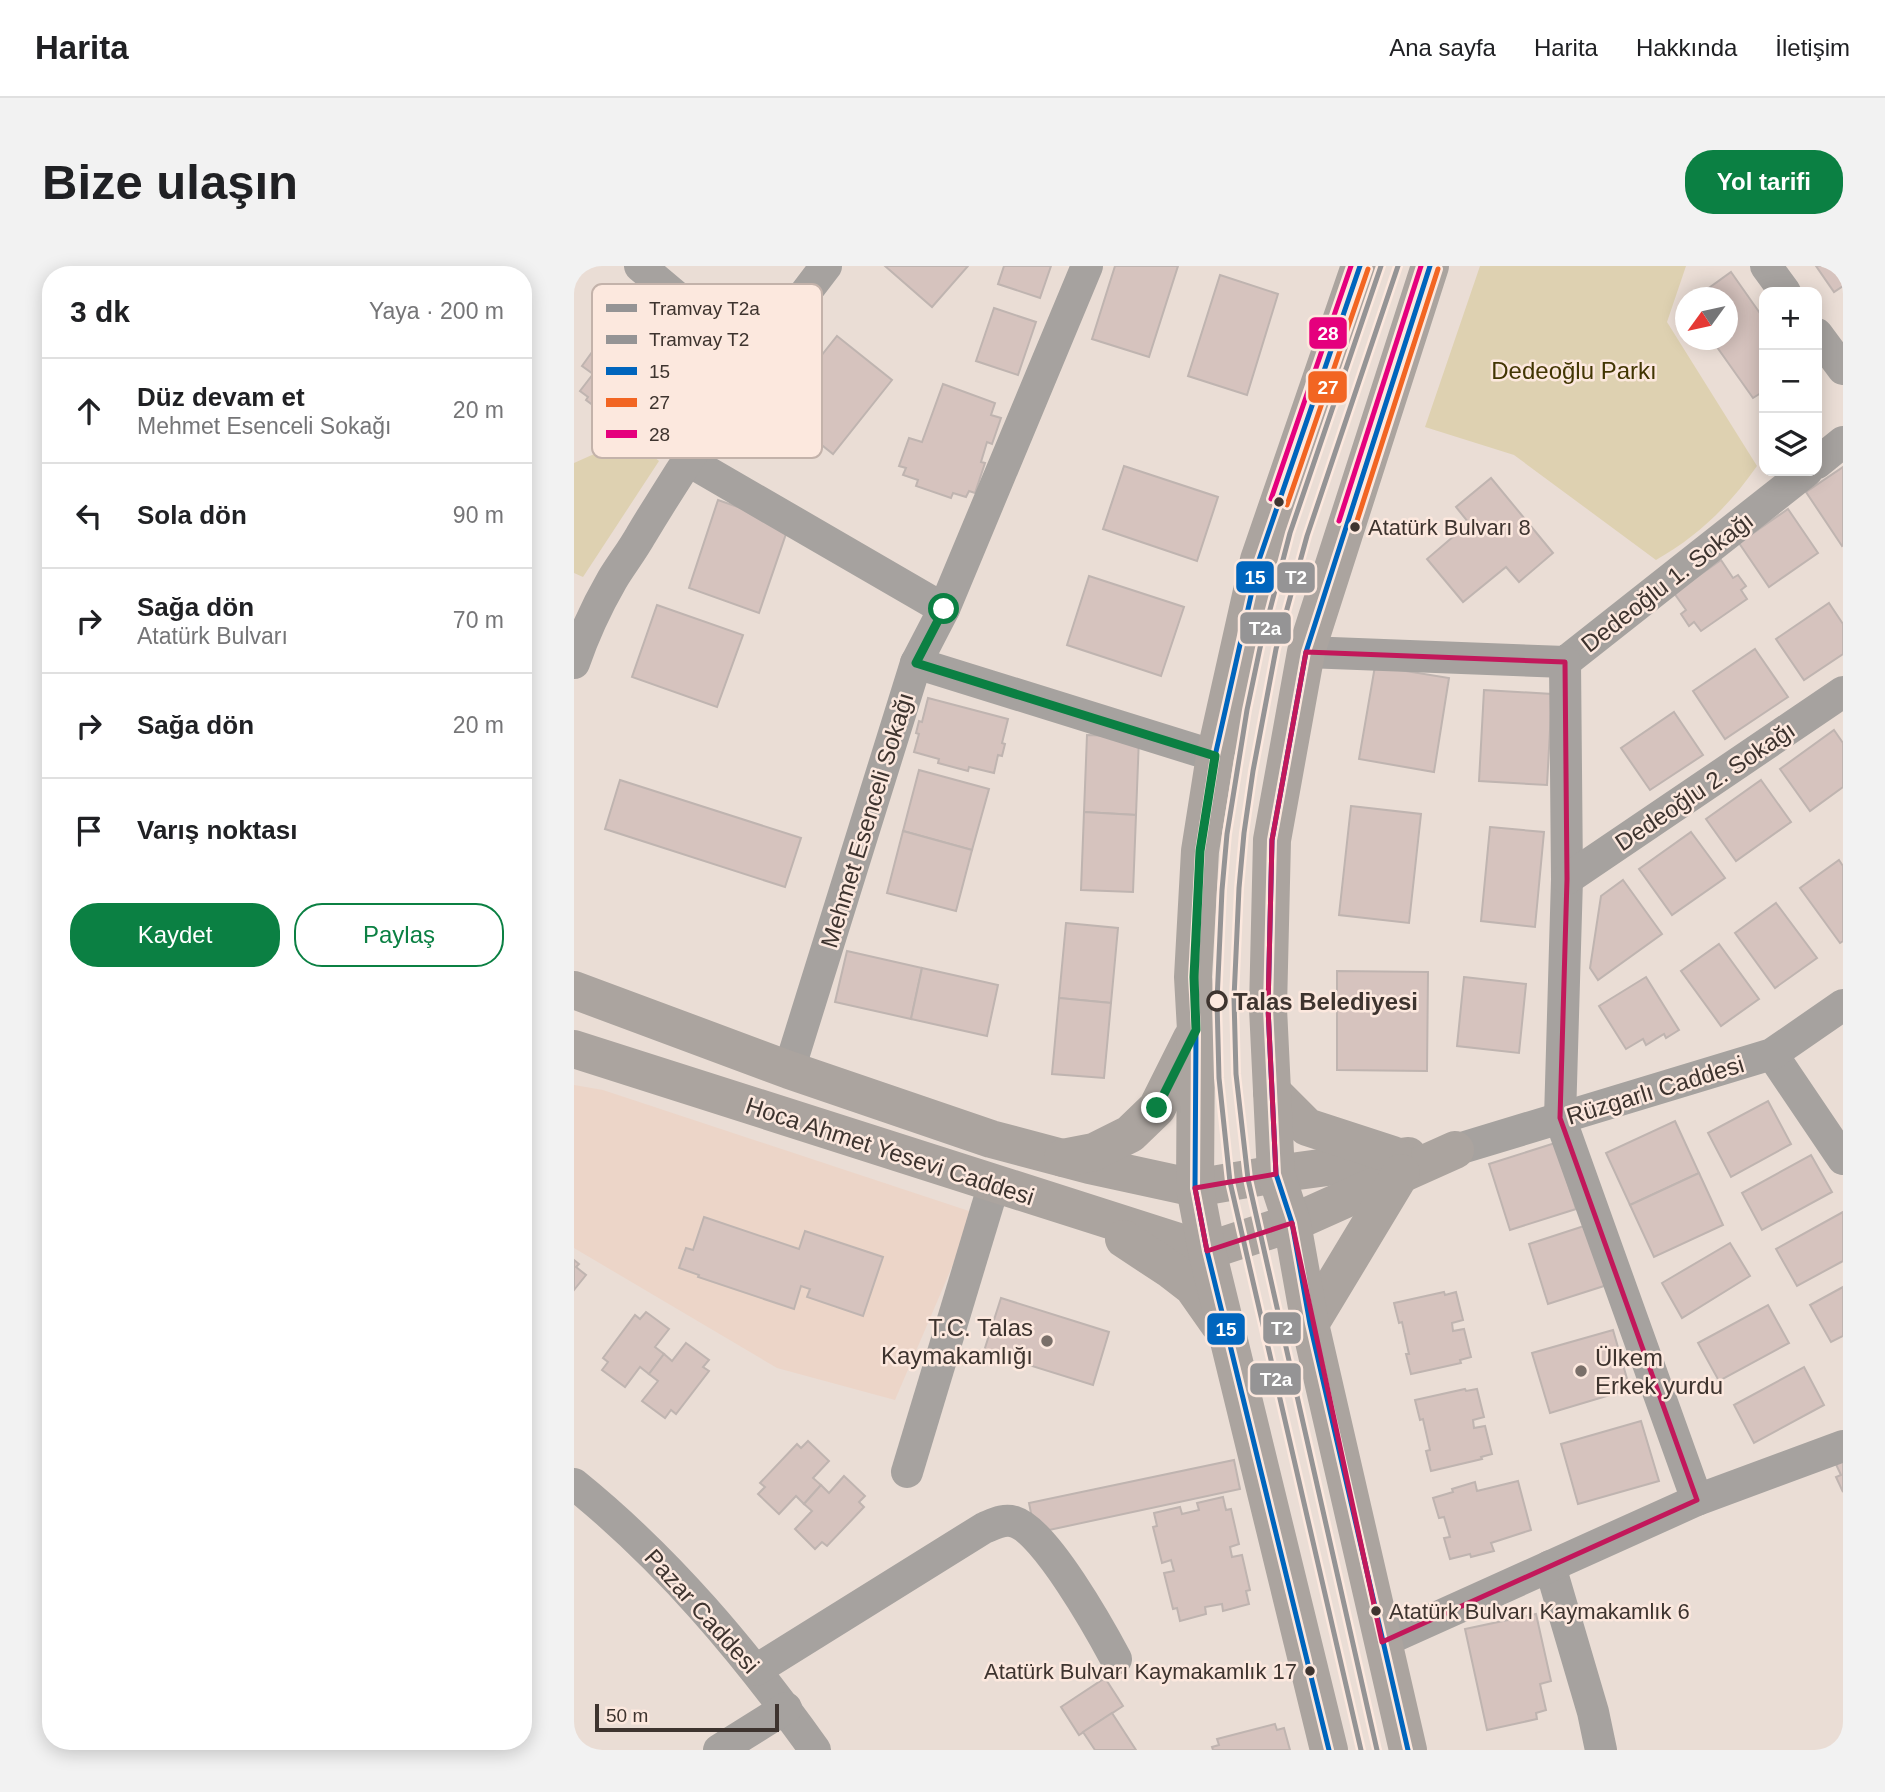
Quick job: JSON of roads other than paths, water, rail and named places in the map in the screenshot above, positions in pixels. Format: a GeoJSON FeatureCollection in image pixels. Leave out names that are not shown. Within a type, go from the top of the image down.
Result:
{"type":"FeatureCollection","features":[{"type":"Feature","properties":{"kind":"main road"},"geometry":{"type":"LineString","coordinates":[[1329,1750],[1227,1335],[1195,1188],[1194,977],[1200,851],[1215,756],[1259,561],[1360,266]]}},
{"type":"Feature","properties":{"kind":"main road"},"geometry":{"type":"LineString","coordinates":[[1408,1750],[1310,1324],[1292,1223],[1276,1174],[1268,1008],[1272,840],[1306,652],[1430,266]]}},
{"type":"Feature","properties":{"kind":"main road","name":"Hoca Ahmet Yesevi Caddesi"},"geometry":{"type":"LineString","coordinates":[[574,990],[789,1070],[991,1139],[1195,1188]]}},
{"type":"Feature","properties":{"kind":"main road"},"geometry":{"type":"LineString","coordinates":[[1063,1158],[1094,1152],[1130,1134],[1157,1108],[1196,1030]]}},
{"type":"Feature","properties":{"kind":"main road","name":"Hoca Ahmet Yesevi Caddesi"},"geometry":{"type":"LineString","coordinates":[[574,1049],[1207,1251]]}},
{"type":"Feature","properties":{"kind":"main road"},"geometry":{"type":"LineString","coordinates":[[1272,1092],[1307,1127],[1401,1165],[1310,1324]]}},
{"type":"Feature","properties":{"kind":"main road","name":"Rüzgarlı Caddesi"},"geometry":{"type":"LineString","coordinates":[[1195,1188],[1276,1174],[1401,1165],[1455,1150]]}},
{"type":"Feature","properties":{"kind":"main road","name":"Rüzgarlı Caddesi"},"geometry":{"type":"LineString","coordinates":[[1207,1251],[1292,1223],[1401,1165]]}},
{"type":"Feature","properties":{"kind":"main road"},"geometry":{"type":"LineString","coordinates":[[1057,1204],[1132,1242],[1171,1270],[1193,1287],[1227,1335]]}},
{"type":"Feature","properties":{"kind":"street"},"geometry":{"type":"LineString","coordinates":[[640,266],[661,284]]}},
{"type":"Feature","properties":{"kind":"street"},"geometry":{"type":"LineString","coordinates":[[812,284],[826,266]]}},
{"type":"Feature","properties":{"kind":"street","name":"Mehmet Esenceli Sokağı"},"geometry":{"type":"LineString","coordinates":[[789,1070],[916,663],[944,609],[1087,266]]}},
{"type":"Feature","properties":{"kind":"street"},"geometry":{"type":"LineString","coordinates":[[1766,266],[1781,287]]}},
{"type":"Feature","properties":{"kind":"street"},"geometry":{"type":"LineString","coordinates":[[1822,341],[1843,369]]}},
{"type":"Feature","properties":{"kind":"street"},"geometry":{"type":"LineString","coordinates":[[1822,459],[1843,442]]}},
{"type":"Feature","properties":{"kind":"street"},"geometry":{"type":"LineString","coordinates":[[574,663],[584,611],[612,580],[687,460],[944,609]]}},
{"type":"Feature","properties":{"kind":"street","name":"Dedeoğlu 1. Sokağı"},"geometry":{"type":"LineString","coordinates":[[1306,652],[1565,662],[1801,476]]}},
{"type":"Feature","properties":{"kind":"street"},"geometry":{"type":"LineString","coordinates":[[1565,662],[1567,879],[1560,1118],[1697,1500]]}},
{"type":"Feature","properties":{"kind":"street"},"geometry":{"type":"LineString","coordinates":[[916,663],[1215,756]]}},
{"type":"Feature","properties":{"kind":"street","name":"Dedeoğlu 2. Sokağı"},"geometry":{"type":"LineString","coordinates":[[1567,879],[1843,692]]}},
{"type":"Feature","properties":{"kind":"street","name":"Rüzgarlı Caddesi"},"geometry":{"type":"LineString","coordinates":[[1455,1150],[1772,1054],[1843,1005]]}},
{"type":"Feature","properties":{"kind":"street"},"geometry":{"type":"LineString","coordinates":[[1772,1054],[1843,1159]]}},
{"type":"Feature","properties":{"kind":"street"},"geometry":{"type":"LineString","coordinates":[[907,1472],[994,1184]]}},
{"type":"Feature","properties":{"kind":"street"},"geometry":{"type":"LineString","coordinates":[[1382,1642],[1697,1500],[1843,1446]]}},
{"type":"Feature","properties":{"kind":"street","name":"Pazar Caddesi"},"geometry":{"type":"LineString","coordinates":[[574,1484],[617,1520],[705,1609],[786,1708],[816,1750]]}},
{"type":"Feature","properties":{"kind":"street"},"geometry":{"type":"LineString","coordinates":[[756,1670],[984,1528],[999,1522],[1013,1521],[1026,1527],[1051,1555],[1116,1659]]}},
{"type":"Feature","properties":{"kind":"street"},"geometry":{"type":"LineString","coordinates":[[1550,1566],[1593,1712],[1601,1750]]}},
{"type":"Feature","properties":{"kind":"street"},"geometry":{"type":"LineString","coordinates":[[719,1750],[786,1708]]}},
{"type":"Feature","properties":{"kind":"tram line","name":"T2a"},"geometry":{"type":"LineString","coordinates":[[1361,1750],[1230,1182],[1219,1078],[1217,1001],[1227,834],[1260,648],[1290,533],[1381,266]]}},
{"type":"Feature","properties":{"kind":"tram line","name":"T2"},"geometry":{"type":"LineString","coordinates":[[1377,1750],[1248,1179],[1236,1074],[1234,998],[1244,833],[1276,649],[1307,536],[1398,266]]}},
{"type":"Feature","properties":{"kind":"place","name":"Atatürk Bulvarı 8"},"geometry":{"type":"Point","coordinates":[1355,527]}},
{"type":"Feature","properties":{"kind":"place","name":"Talas Belediyesi"},"geometry":{"type":"Point","coordinates":[1217,1001]}},
{"type":"Feature","properties":{"kind":"place","name":"T.C. Talas Kaymakamlığı"},"geometry":{"type":"Point","coordinates":[1047,1341]}},
{"type":"Feature","properties":{"kind":"place","name":"Ülkem Erkek yurdu"},"geometry":{"type":"Point","coordinates":[1581,1371]}},
{"type":"Feature","properties":{"kind":"place","name":"Atatürk Bulvarı Kaymakamlık 6"},"geometry":{"type":"Point","coordinates":[1376,1611]}},
{"type":"Feature","properties":{"kind":"place","name":"Atatürk Bulvarı Kaymakamlık 17"},"geometry":{"type":"Point","coordinates":[1310,1671]}},
{"type":"Feature","properties":{"kind":"park label","name":"Dedeoğlu Parkı"},"geometry":{"type":"Point","coordinates":[1574,370]}}]}
